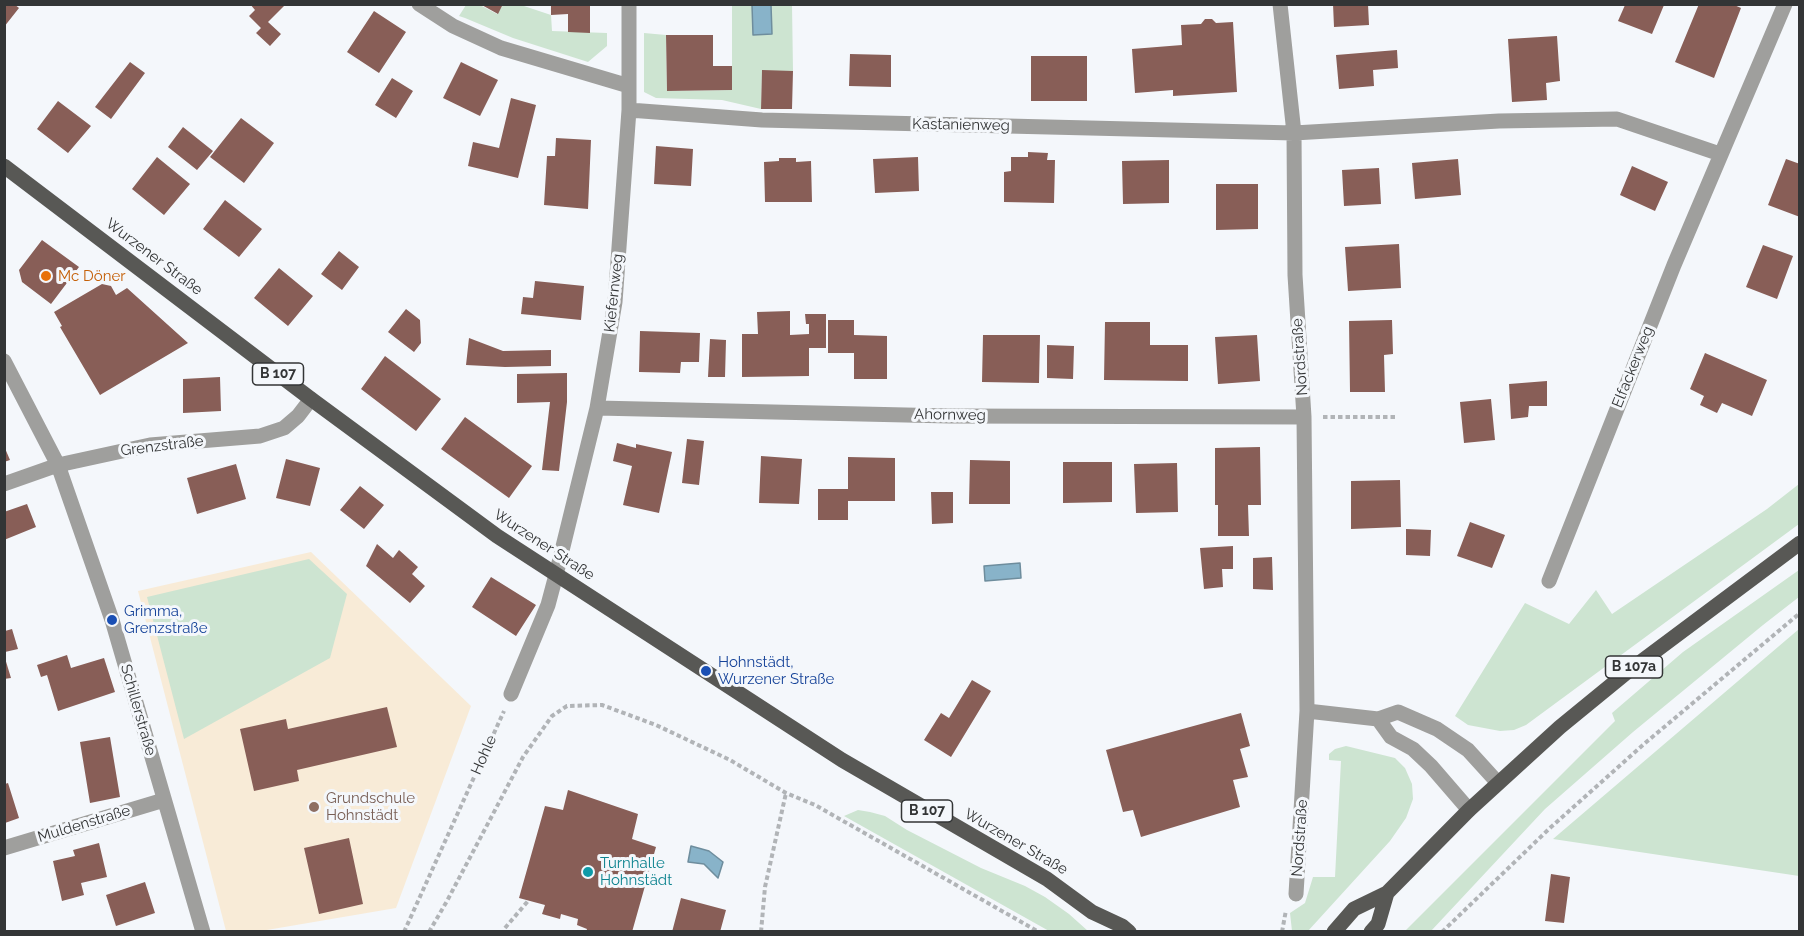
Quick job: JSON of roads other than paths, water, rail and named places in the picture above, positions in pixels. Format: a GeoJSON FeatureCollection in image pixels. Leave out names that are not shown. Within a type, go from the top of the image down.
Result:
{"type":"FeatureCollection","features":[{"type":"Feature","properties":{"kind":"main road","name":"Wurzener Straße"},"geometry":{"type":"LineString","coordinates":[[4,166],[310,399],[486,528],[842,760],[1047,879],[1092,912],[1122,926],[1129,932]]}},
{"type":"Feature","properties":{"kind":"main road","name":"B 107a"},"geometry":{"type":"LineString","coordinates":[[1334,932],[1354,909],[1387,893],[1469,810],[1560,727],[1626,673],[1800,543]]}},
{"type":"Feature","properties":{"kind":"main road","name":"B 107a"},"geometry":{"type":"LineString","coordinates":[[1371,932],[1378,924],[1387,893]]}},
{"type":"Feature","properties":{"kind":"main road","name":"Wurzener Straße"},"geometry":{"type":"LineString","coordinates":[[1092,912],[1104,932]]}},
{"type":"Feature","properties":{"kind":"street"},"geometry":{"type":"LineString","coordinates":[[419,4],[453,26],[501,48],[629,86]]}},
{"type":"Feature","properties":{"kind":"street","name":"Kiefernweg"},"geometry":{"type":"LineString","coordinates":[[556,575],[597,408],[615,302],[629,110],[629,4]]}},
{"type":"Feature","properties":{"kind":"street","name":"Nordstraße"},"geometry":{"type":"LineString","coordinates":[[1280,4],[1294,133],[1295,275],[1304,417],[1307,711],[1296,894]]}},
{"type":"Feature","properties":{"kind":"street","name":"Elfackerweg"},"geometry":{"type":"LineString","coordinates":[[1549,580],[1674,265],[1785,4]]}},
{"type":"Feature","properties":{"kind":"street","name":"Kastanienweg"},"geometry":{"type":"LineString","coordinates":[[629,110],[762,120],[1294,133]]}},
{"type":"Feature","properties":{"kind":"street"},"geometry":{"type":"LineString","coordinates":[[1294,133],[1499,122],[1617,119],[1720,154]]}},
{"type":"Feature","properties":{"kind":"street","name":"Schillerstraße"},"geometry":{"type":"LineString","coordinates":[[4,361],[57,465],[112,620],[203,932]]}},
{"type":"Feature","properties":{"kind":"street","name":"Grenzstraße"},"geometry":{"type":"LineString","coordinates":[[4,484],[57,465],[150,445],[260,436],[284,428],[298,417],[310,399]]}},
{"type":"Feature","properties":{"kind":"street","name":"Ahornweg"},"geometry":{"type":"LineString","coordinates":[[597,408],[950,416],[1304,417]]}},
{"type":"Feature","properties":{"kind":"street"},"geometry":{"type":"LineString","coordinates":[[511,694],[548,605],[556,575]]}},
{"type":"Feature","properties":{"kind":"street"},"geometry":{"type":"LineString","coordinates":[[1307,711],[1378,719],[1398,712],[1437,729],[1468,750],[1498,783]]}},
{"type":"Feature","properties":{"kind":"street"},"geometry":{"type":"LineString","coordinates":[[1378,719],[1391,736],[1413,749],[1431,766],[1469,810]]}},
{"type":"Feature","properties":{"kind":"street","name":"Muldenstraße"},"geometry":{"type":"LineString","coordinates":[[4,848],[164,800]]}},
{"type":"Feature","properties":{"kind":"water"},"geometry":{"type":"Polygon","coordinates":[[[752,5],[771,5],[772,34],[753,35],[752,5]]]}},
{"type":"Feature","properties":{"kind":"water"},"geometry":{"type":"Polygon","coordinates":[[[1020,563],[1021,578],[985,581],[984,566],[1020,563]]]}},
{"type":"Feature","properties":{"kind":"water"},"geometry":{"type":"Polygon","coordinates":[[[691,846],[709,851],[723,862],[718,878],[704,864],[688,862],[691,846]]]}},
{"type":"Feature","properties":{"kind":"place","name":"Mc Döner"},"geometry":{"type":"Point","coordinates":[46,276]}},
{"type":"Feature","properties":{"kind":"place","name":"Grimma, Grenzstraße"},"geometry":{"type":"Point","coordinates":[112,620]}},
{"type":"Feature","properties":{"kind":"place","name":"Hohnstädt, Wurzener Straße"},"geometry":{"type":"Point","coordinates":[706,671]}},
{"type":"Feature","properties":{"kind":"place","name":"Grundschule Hohnstädt"},"geometry":{"type":"Point","coordinates":[314,807]}},
{"type":"Feature","properties":{"kind":"place","name":"Turnhalle Hohnstädt"},"geometry":{"type":"Point","coordinates":[588,872]}}]}
